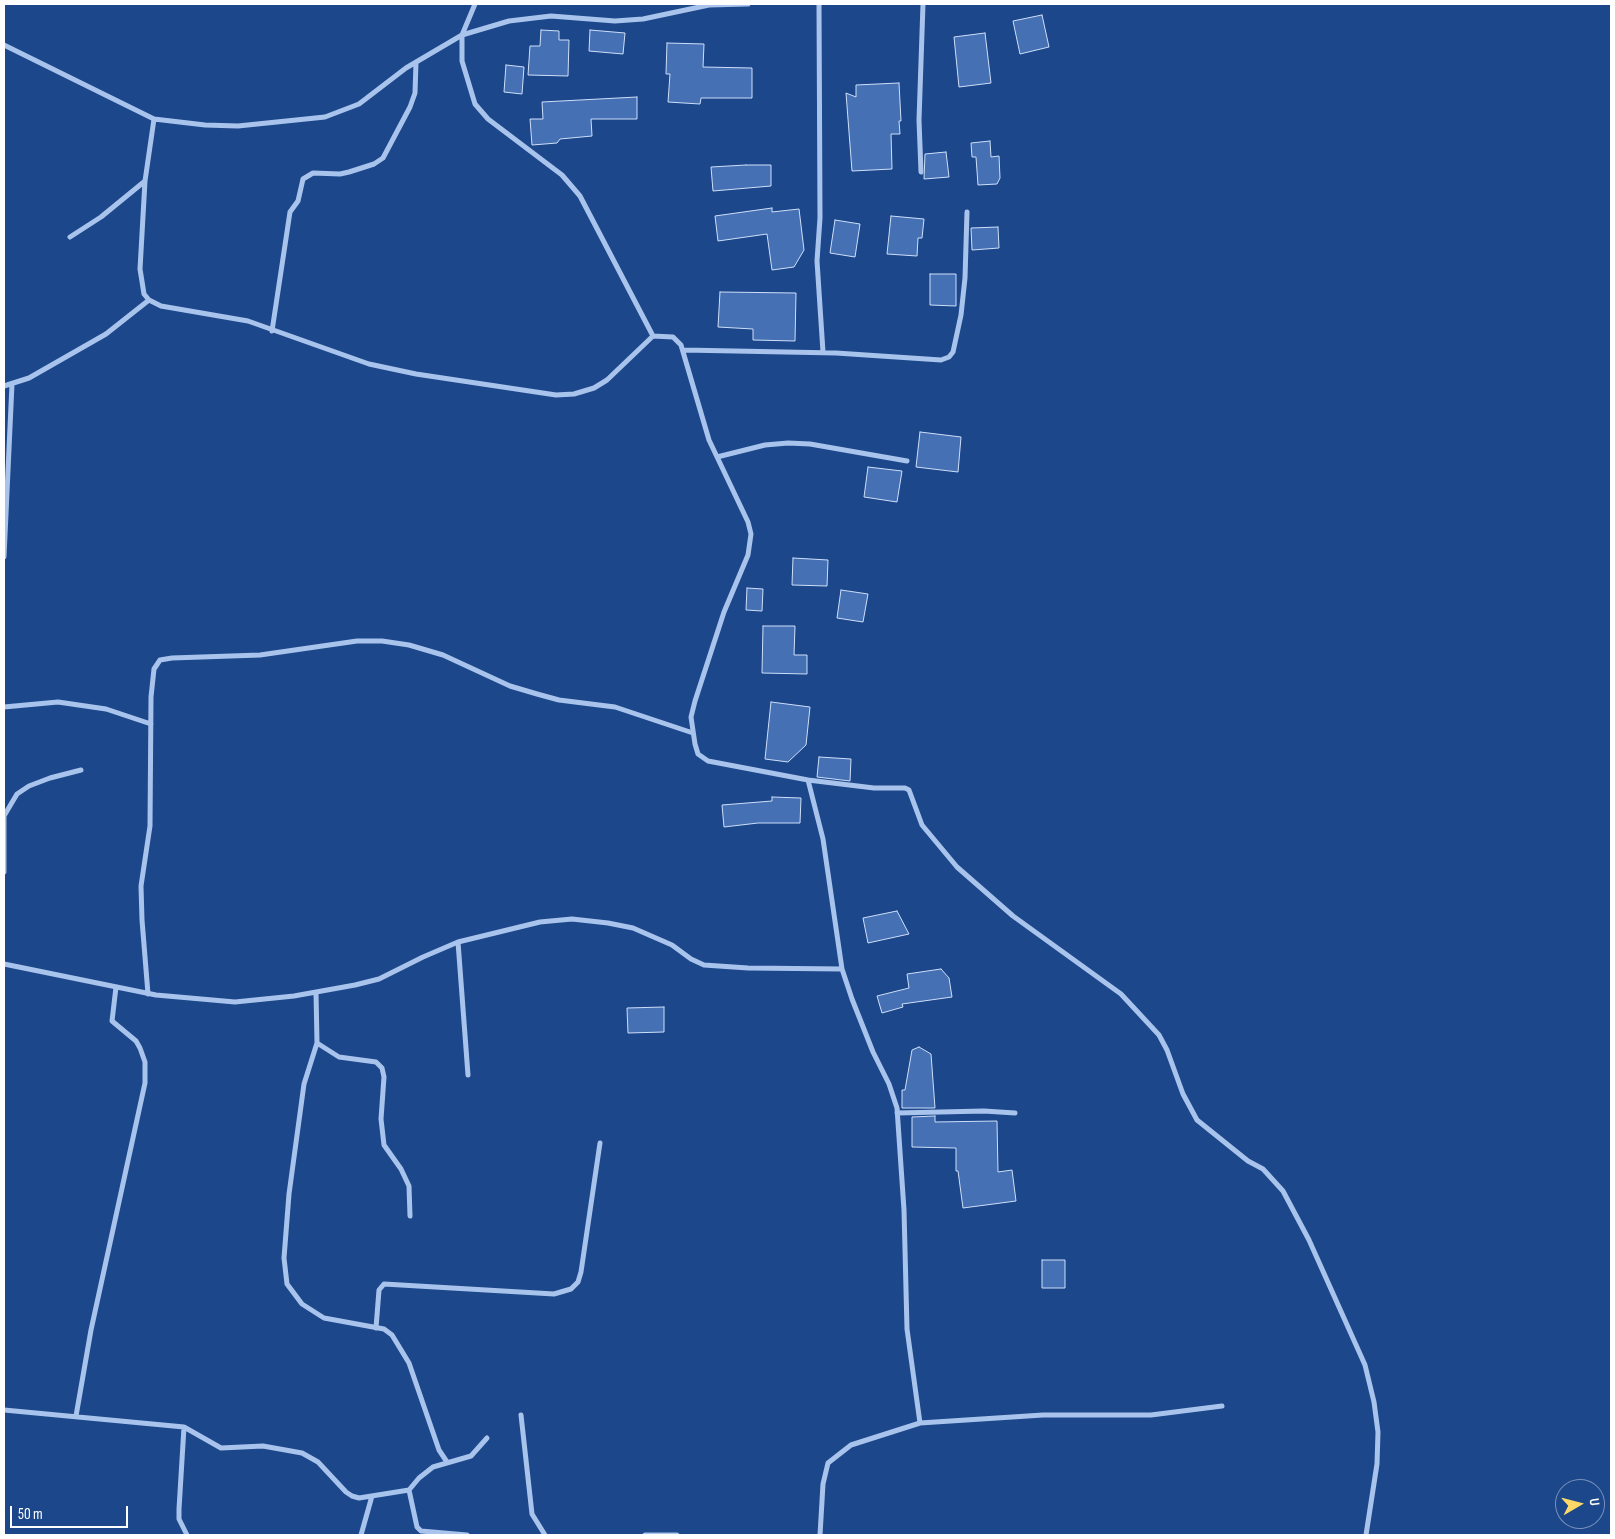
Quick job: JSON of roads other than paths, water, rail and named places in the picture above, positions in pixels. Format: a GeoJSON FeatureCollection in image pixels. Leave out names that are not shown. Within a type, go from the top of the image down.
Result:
{"type":"FeatureCollection","features":[{"type":"Feature","properties":{"kind":"street"},"geometry":{"type":"LineString","coordinates":[[475,4],[462,35],[462,62],[475,104],[488,119],[562,175],[580,196],[653,336]]}},
{"type":"Feature","properties":{"kind":"street"},"geometry":{"type":"LineString","coordinates":[[4,45],[154,119],[205,125],[238,126],[325,117],[359,104],[416,62],[462,35],[509,20],[528,18],[643,19],[709,6],[748,4]]}},
{"type":"Feature","properties":{"kind":"street"},"geometry":{"type":"LineString","coordinates":[[819,4],[820,218],[817,261],[823,352]]}},
{"type":"Feature","properties":{"kind":"street"},"geometry":{"type":"LineString","coordinates":[[921,172],[919,120],[923,4]]}},
{"type":"Feature","properties":{"kind":"street"},"geometry":{"type":"LineString","coordinates":[[272,331],[290,212],[298,201],[305,175],[313,173],[340,174],[374,164],[383,158],[390,149],[412,100],[416,80],[416,62]]}},
{"type":"Feature","properties":{"kind":"street"},"geometry":{"type":"LineString","coordinates":[[154,119],[145,181],[140,269],[144,294],[149,300],[161,306],[233,317],[369,364],[416,374],[556,395],[574,394],[594,388],[607,380],[653,336],[673,337],[684,350],[702,419],[717,457],[748,522],[751,544],[724,612],[695,701],[691,717],[698,754],[708,761],[808,780],[874,788],[905,788],[912,794],[922,825],[957,867],[1013,916],[1121,994],[1149,1022],[1167,1050],[1183,1094],[1197,1120],[1248,1161],[1263,1170],[1283,1191],[1309,1240],[1365,1365],[1374,1402],[1378,1432],[1377,1464],[1366,1535]]}},
{"type":"Feature","properties":{"kind":"street"},"geometry":{"type":"LineString","coordinates":[[70,237],[101,217],[145,181]]}},
{"type":"Feature","properties":{"kind":"street"},"geometry":{"type":"LineString","coordinates":[[684,350],[823,352],[941,360],[949,357],[953,352],[961,315],[965,278],[967,212]]}},
{"type":"Feature","properties":{"kind":"street"},"geometry":{"type":"LineString","coordinates":[[4,386],[29,378],[106,334],[149,300]]}},
{"type":"Feature","properties":{"kind":"street"},"geometry":{"type":"LineString","coordinates":[[4,557],[12,384]]}},
{"type":"Feature","properties":{"kind":"street"},"geometry":{"type":"LineString","coordinates":[[717,457],[765,445],[788,443],[810,444],[907,461]]}},
{"type":"Feature","properties":{"kind":"street"},"geometry":{"type":"LineString","coordinates":[[148,994],[142,920],[142,886],[150,826],[151,724],[154,669],[160,660],[260,655],[357,641],[382,641],[409,645],[443,654],[510,686],[559,700],[615,707],[693,734]]}},
{"type":"Feature","properties":{"kind":"street"},"geometry":{"type":"LineString","coordinates":[[4,707],[58,702],[106,709],[151,724]]}},
{"type":"Feature","properties":{"kind":"street"},"geometry":{"type":"LineString","coordinates":[[4,872],[4,816],[17,794],[29,786],[50,778],[81,770]]}},
{"type":"Feature","properties":{"kind":"street"},"geometry":{"type":"LineString","coordinates":[[808,780],[823,839],[842,969],[873,1052],[889,1084],[897,1113],[904,1210],[907,1329],[920,1423]]}},
{"type":"Feature","properties":{"kind":"street"},"geometry":{"type":"LineString","coordinates":[[4,964],[148,994],[235,1002],[316,992],[379,979],[458,942],[540,922],[572,919],[633,928],[672,946],[704,965],[748,968],[842,969]]}},
{"type":"Feature","properties":{"kind":"street"},"geometry":{"type":"LineString","coordinates":[[458,942],[468,1074]]}},
{"type":"Feature","properties":{"kind":"street"},"geometry":{"type":"LineString","coordinates":[[76,1416],[90,1330],[145,1083],[145,1062],[140,1048],[136,1041],[112,1021],[116,987]]}},
{"type":"Feature","properties":{"kind":"street"},"geometry":{"type":"LineString","coordinates":[[316,992],[317,1043],[304,1084],[289,1194],[284,1258],[287,1284],[302,1304],[324,1318],[384,1329],[392,1335],[401,1346],[412,1370],[439,1450],[447,1462]]}},
{"type":"Feature","properties":{"kind":"street"},"geometry":{"type":"LineString","coordinates":[[317,1043],[338,1058],[376,1062],[382,1068],[384,1077],[382,1120],[384,1145],[401,1169],[409,1186],[410,1216]]}},
{"type":"Feature","properties":{"kind":"street"},"geometry":{"type":"LineString","coordinates":[[897,1113],[976,1111],[1015,1113]]}},
{"type":"Feature","properties":{"kind":"street"},"geometry":{"type":"LineString","coordinates":[[376,1328],[379,1290],[384,1284],[554,1294],[571,1289],[578,1282],[581,1272],[600,1143]]}},
{"type":"Feature","properties":{"kind":"street"},"geometry":{"type":"LineString","coordinates":[[820,1535],[823,1484],[828,1463],[851,1445],[920,1423],[1043,1415],[1151,1415],[1222,1406]]}},
{"type":"Feature","properties":{"kind":"street"},"geometry":{"type":"LineString","coordinates":[[4,1410],[184,1427],[221,1448],[263,1446],[302,1453],[318,1462],[346,1492],[359,1498],[409,1490],[427,1471],[447,1462],[471,1456],[487,1438]]}},
{"type":"Feature","properties":{"kind":"street"},"geometry":{"type":"LineString","coordinates":[[521,1415],[532,1514],[546,1535]]}},
{"type":"Feature","properties":{"kind":"street"},"geometry":{"type":"LineString","coordinates":[[184,1427],[179,1519],[187,1535]]}},
{"type":"Feature","properties":{"kind":"street"},"geometry":{"type":"LineString","coordinates":[[409,1490],[417,1527],[421,1531],[467,1535]]}},
{"type":"Feature","properties":{"kind":"street"},"geometry":{"type":"LineString","coordinates":[[361,1535],[372,1496]]}},
{"type":"Feature","properties":{"kind":"street"},"geometry":{"type":"LineString","coordinates":[[644,1535],[677,1535]]}}]}
